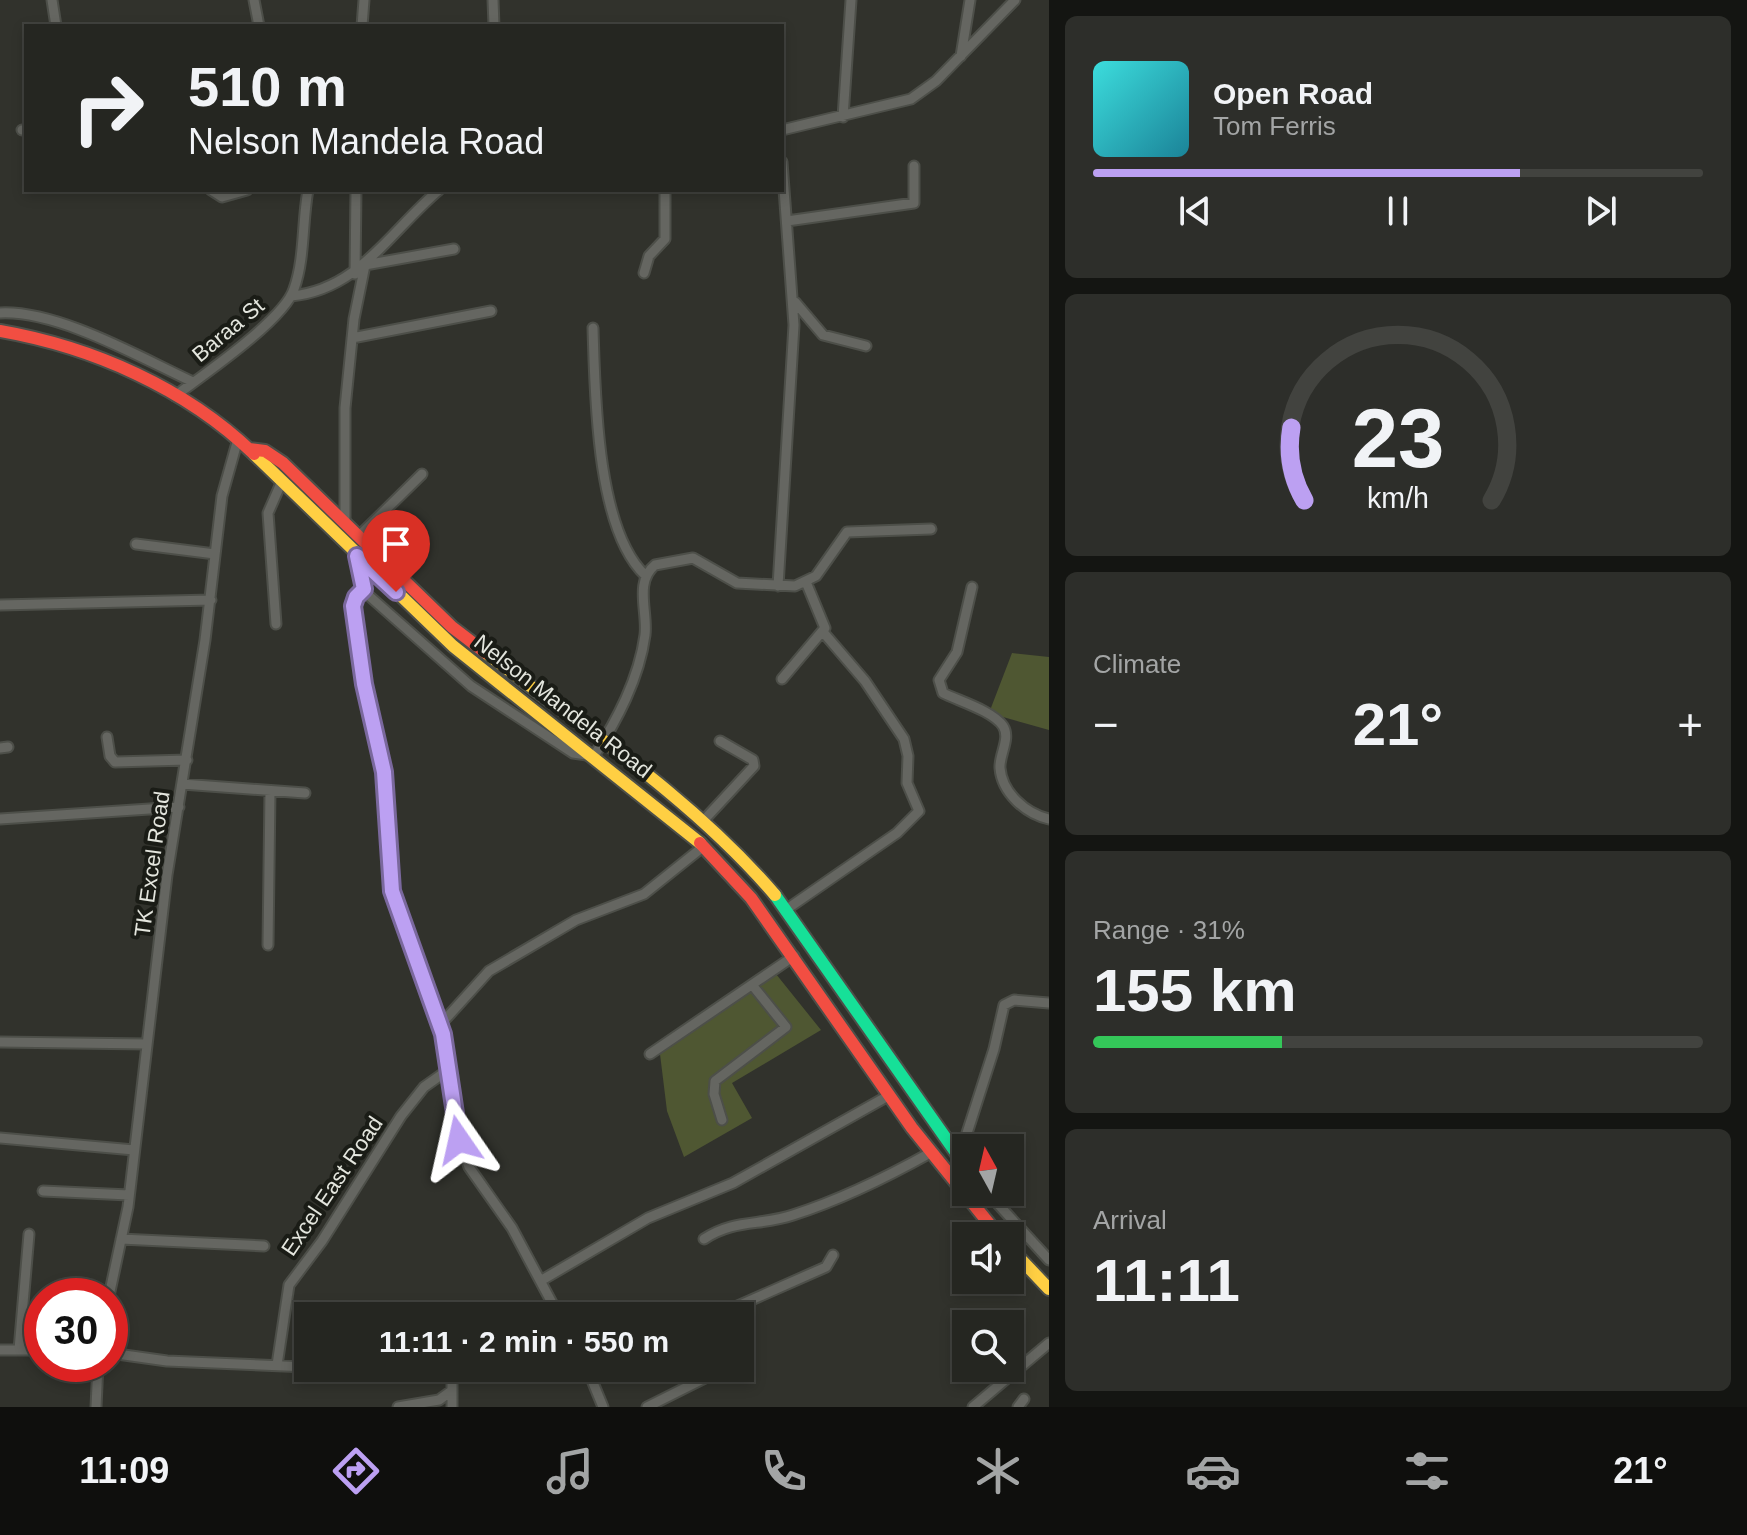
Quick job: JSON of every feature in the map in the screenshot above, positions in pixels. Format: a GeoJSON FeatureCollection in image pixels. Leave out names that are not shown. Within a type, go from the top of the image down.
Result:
{"type":"FeatureCollection","features":[{"type":"Feature","properties":{"kind":"main road","name":"Nelson Mandela Road"},"geometry":{"type":"LineString","coordinates":[[0,331],[77,347],[139,374],[238,439],[453,646],[704,846],[731,874],[794,956],[888,1096],[987,1222]]}},
{"type":"Feature","properties":{"kind":"main road"},"geometry":{"type":"LineString","coordinates":[[249,449],[265,451],[283,463],[452,627],[704,820],[787,909],[952,1149]]}},
{"type":"Feature","properties":{"kind":"main road"},"geometry":{"type":"LineString","coordinates":[[1024,1263],[1049,1289]]}},
{"type":"Feature","properties":{"kind":"street"},"geometry":{"type":"LineString","coordinates":[[52,0],[56,24]]}},
{"type":"Feature","properties":{"kind":"street"},"geometry":{"type":"LineString","coordinates":[[254,0],[259,24]]}},
{"type":"Feature","properties":{"kind":"street"},"geometry":{"type":"LineString","coordinates":[[362,24],[364,0]]}},
{"type":"Feature","properties":{"kind":"street"},"geometry":{"type":"LineString","coordinates":[[493,0],[494,24]]}},
{"type":"Feature","properties":{"kind":"street"},"geometry":{"type":"LineString","coordinates":[[843,117],[851,0]]}},
{"type":"Feature","properties":{"kind":"street"},"geometry":{"type":"LineString","coordinates":[[961,56],[970,0]]}},
{"type":"Feature","properties":{"kind":"street"},"geometry":{"type":"LineString","coordinates":[[784,130],[911,99],[961,56],[1015,0]]}},
{"type":"Feature","properties":{"kind":"street"},"geometry":{"type":"LineString","coordinates":[[787,221],[914,203],[914,166]]}},
{"type":"Feature","properties":{"kind":"street"},"geometry":{"type":"LineString","coordinates":[[778,586],[793,364],[793,299],[784,186]]}},
{"type":"Feature","properties":{"kind":"street"},"geometry":{"type":"LineString","coordinates":[[214,192],[222,197],[240,192]]}},
{"type":"Feature","properties":{"kind":"street","name":"Baraa St"},"geometry":{"type":"LineString","coordinates":[[175,396],[280,310],[291,296],[296,281],[308,192]]}},
{"type":"Feature","properties":{"kind":"street"},"geometry":{"type":"LineString","coordinates":[[355,274],[356,192]]}},
{"type":"Feature","properties":{"kind":"street"},"geometry":{"type":"LineString","coordinates":[[291,296],[320,290],[355,274],[437,192]]}},
{"type":"Feature","properties":{"kind":"street"},"geometry":{"type":"LineString","coordinates":[[644,273],[649,256],[665,239],[665,192]]}},
{"type":"Feature","properties":{"kind":"street"},"geometry":{"type":"LineString","coordinates":[[365,265],[454,249]]}},
{"type":"Feature","properties":{"kind":"street"},"geometry":{"type":"LineString","coordinates":[[345,520],[345,420],[352,338],[365,265]]}},
{"type":"Feature","properties":{"kind":"street"},"geometry":{"type":"LineString","coordinates":[[793,299],[823,335],[866,346]]}},
{"type":"Feature","properties":{"kind":"street"},"geometry":{"type":"LineString","coordinates":[[352,338],[491,311]]}},
{"type":"Feature","properties":{"kind":"street"},"geometry":{"type":"LineString","coordinates":[[0,313],[15,312],[50,321],[130,351],[193,382]]}},
{"type":"Feature","properties":{"kind":"street"},"geometry":{"type":"LineString","coordinates":[[357,556],[364,589],[380,608],[486,699],[573,753],[594,756],[637,669],[645,636],[645,575],[628,551],[605,479],[593,328]]}},
{"type":"Feature","properties":{"kind":"street","name":"TK Excel Road"},"geometry":{"type":"LineString","coordinates":[[113,1278],[129,1195],[167,875],[211,600],[226,474],[238,439]]}},
{"type":"Feature","properties":{"kind":"street"},"geometry":{"type":"LineString","coordinates":[[360,535],[422,474]]}},
{"type":"Feature","properties":{"kind":"street"},"geometry":{"type":"LineString","coordinates":[[276,624],[268,513],[282,481]]}},
{"type":"Feature","properties":{"kind":"street"},"geometry":{"type":"LineString","coordinates":[[645,575],[655,565],[693,558],[737,583],[778,586],[806,582],[820,572],[847,532],[931,529]]}},
{"type":"Feature","properties":{"kind":"street"},"geometry":{"type":"LineString","coordinates":[[136,544],[215,554]]}},
{"type":"Feature","properties":{"kind":"street"},"geometry":{"type":"LineString","coordinates":[[782,679],[823,632],[824,621],[806,582]]}},
{"type":"Feature","properties":{"kind":"street"},"geometry":{"type":"LineString","coordinates":[[972,587],[957,652],[939,680],[939,687],[943,693],[999,722],[1006,734],[1000,767],[1006,787],[1032,813],[1049,819]]}},
{"type":"Feature","properties":{"kind":"street"},"geometry":{"type":"LineString","coordinates":[[364,589],[353,606],[364,684],[384,772],[392,891],[441,1024],[457,1129],[469,1167],[512,1228],[552,1302]]}},
{"type":"Feature","properties":{"kind":"street"},"geometry":{"type":"LineString","coordinates":[[0,605],[211,600]]}},
{"type":"Feature","properties":{"kind":"street"},"geometry":{"type":"LineString","coordinates":[[787,909],[897,833],[919,811],[907,783],[908,756],[904,739],[865,681],[823,632]]}},
{"type":"Feature","properties":{"kind":"street"},"geometry":{"type":"LineString","coordinates":[[107,737],[110,756],[115,762],[187,760]]}},
{"type":"Feature","properties":{"kind":"street"},"geometry":{"type":"LineString","coordinates":[[704,820],[754,766],[753,760],[720,741]]}},
{"type":"Feature","properties":{"kind":"street"},"geometry":{"type":"LineString","coordinates":[[182,784],[305,793]]}},
{"type":"Feature","properties":{"kind":"street"},"geometry":{"type":"LineString","coordinates":[[268,945],[270,791]]}},
{"type":"Feature","properties":{"kind":"street"},"geometry":{"type":"LineString","coordinates":[[0,819],[179,807]]}},
{"type":"Feature","properties":{"kind":"street"},"geometry":{"type":"LineString","coordinates":[[441,1024],[489,971],[576,920],[644,894],[704,846]]}},
{"type":"Feature","properties":{"kind":"street"},"geometry":{"type":"LineString","coordinates":[[650,1054],[794,956]]}},
{"type":"Feature","properties":{"kind":"street"},"geometry":{"type":"LineString","coordinates":[[722,1120],[714,1094],[715,1081],[786,1027],[753,986]]}},
{"type":"Feature","properties":{"kind":"street"},"geometry":{"type":"LineString","coordinates":[[970,1134],[1004,1005],[1014,1000],[1049,1003]]}},
{"type":"Feature","properties":{"kind":"street"},"geometry":{"type":"LineString","coordinates":[[0,1042],[147,1044]]}},
{"type":"Feature","properties":{"kind":"street","name":"Excel East Road"},"geometry":{"type":"LineString","coordinates":[[277,1365],[289,1285],[294,1273],[322,1241],[401,1116],[424,1087],[448,1070]]}},
{"type":"Feature","properties":{"kind":"street"},"geometry":{"type":"LineString","coordinates":[[542,1280],[648,1218],[733,1183],[888,1096]]}},
{"type":"Feature","properties":{"kind":"street"},"geometry":{"type":"LineString","coordinates":[[0,1138],[134,1150]]}},
{"type":"Feature","properties":{"kind":"street"},"geometry":{"type":"LineString","coordinates":[[704,1239],[729,1224],[755,1223],[800,1213],[930,1153]]}},
{"type":"Feature","properties":{"kind":"street"},"geometry":{"type":"LineString","coordinates":[[43,1191],[129,1195]]}},
{"type":"Feature","properties":{"kind":"street"},"geometry":{"type":"LineString","coordinates":[[1000,1206],[1048,1256]]}},
{"type":"Feature","properties":{"kind":"street"},"geometry":{"type":"LineString","coordinates":[[19,1350],[29,1234]]}},
{"type":"Feature","properties":{"kind":"street"},"geometry":{"type":"LineString","coordinates":[[121,1239],[264,1246]]}},
{"type":"Feature","properties":{"kind":"street"},"geometry":{"type":"LineString","coordinates":[[747,1302],[826,1267],[833,1255]]}},
{"type":"Feature","properties":{"kind":"street"},"geometry":{"type":"LineString","coordinates":[[973,1407],[1049,1343]]}},
{"type":"Feature","properties":{"kind":"street"},"geometry":{"type":"LineString","coordinates":[[0,1350],[24,1350]]}},
{"type":"Feature","properties":{"kind":"street"},"geometry":{"type":"LineString","coordinates":[[128,1355],[180,1362],[294,1366]]}},
{"type":"Feature","properties":{"kind":"street"},"geometry":{"type":"LineString","coordinates":[[96,1407],[97,1382]]}},
{"type":"Feature","properties":{"kind":"street"},"geometry":{"type":"LineString","coordinates":[[451,1382],[452,1407]]}},
{"type":"Feature","properties":{"kind":"street"},"geometry":{"type":"LineString","coordinates":[[595,1382],[603,1407]]}},
{"type":"Feature","properties":{"kind":"street"},"geometry":{"type":"LineString","coordinates":[[647,1407],[697,1382]]}},
{"type":"Feature","properties":{"kind":"street"},"geometry":{"type":"LineString","coordinates":[[398,1407],[439,1400],[450,1392]]}},
{"type":"Feature","properties":{"kind":"green space"},"geometry":{"type":"Polygon","coordinates":[[[1012,653],[1049,657],[1049,730],[989,713],[1012,653]]]}},
{"type":"Feature","properties":{"kind":"green space"},"geometry":{"type":"Polygon","coordinates":[[[776,974],[821,1030],[732,1083],[752,1118],[684,1157],[667,1111],[660,1054],[776,974]]]}},
{"type":"Feature","properties":{"kind":"traffic: fast"},"geometry":{"type":"LineString","coordinates":[[775,895],[952,1147]]}},
{"type":"Feature","properties":{"kind":"traffic: slow"},"geometry":{"type":"LineString","coordinates":[[254,454],[453,646],[700,843]]}},
{"type":"Feature","properties":{"kind":"traffic: slow"},"geometry":{"type":"LineString","coordinates":[[486,653],[674,796],[743,860],[775,895]]}},
{"type":"Feature","properties":{"kind":"traffic: slow"},"geometry":{"type":"LineString","coordinates":[[1024,1263],[1049,1289]]}},
{"type":"Feature","properties":{"kind":"traffic: jam"},"geometry":{"type":"LineString","coordinates":[[0,331],[69,348],[136,374],[199,409],[254,454]]}},
{"type":"Feature","properties":{"kind":"traffic: jam"},"geometry":{"type":"LineString","coordinates":[[249,449],[265,451],[283,463],[452,627],[486,653]]}},
{"type":"Feature","properties":{"kind":"traffic: jam"},"geometry":{"type":"LineString","coordinates":[[700,843],[751,898],[912,1128],[988,1222]]}},
{"type":"Feature","properties":{"kind":"route"},"geometry":{"type":"LineString","coordinates":[[396,592],[357,556],[364,589],[353,606],[364,684],[384,772],[392,891],[443,1034],[459,1140]]}}]}
